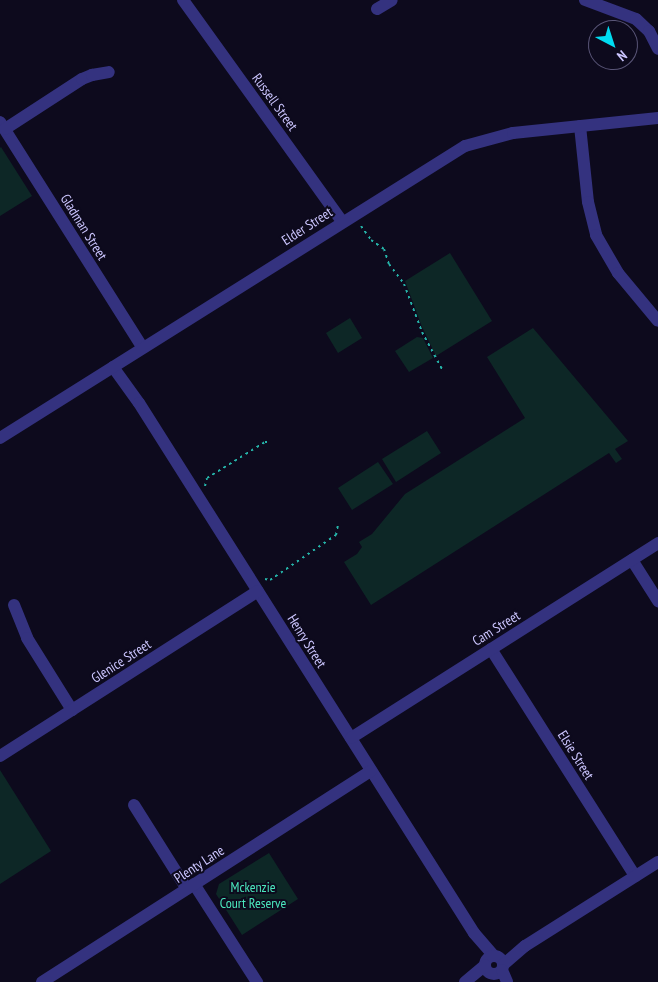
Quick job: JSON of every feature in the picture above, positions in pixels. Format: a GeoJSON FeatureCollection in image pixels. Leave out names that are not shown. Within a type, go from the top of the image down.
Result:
{"type":"FeatureCollection","features":[{"type":"Feature","properties":{"kind":"street","name":"Russell Street"},"geometry":{"type":"LineString","coordinates":[[184,0],[342,221]]}},
{"type":"Feature","properties":{"kind":"street"},"geometry":{"type":"LineString","coordinates":[[377,9],[392,0]]}},
{"type":"Feature","properties":{"kind":"street"},"geometry":{"type":"LineString","coordinates":[[585,0],[636,19],[649,31],[658,50]]}},
{"type":"Feature","properties":{"kind":"street"},"geometry":{"type":"LineString","coordinates":[[2,125],[82,79],[109,72]]}},
{"type":"Feature","properties":{"kind":"street","name":"Elder Street"},"geometry":{"type":"LineString","coordinates":[[0,438],[342,221],[465,146],[504,134],[658,118]]}},
{"type":"Feature","properties":{"kind":"street","name":"Gladman Street"},"geometry":{"type":"LineString","coordinates":[[2,125],[143,348]]}},
{"type":"Feature","properties":{"kind":"street"},"geometry":{"type":"LineString","coordinates":[[580,126],[588,202],[596,236],[618,273],[658,321]]}},
{"type":"Feature","properties":{"kind":"street","name":"Henry Street"},"geometry":{"type":"LineString","coordinates":[[113,367],[139,403],[496,969]]}},
{"type":"Feature","properties":{"kind":"street","name":"Cam Street"},"geometry":{"type":"LineString","coordinates":[[351,738],[658,544]]}},
{"type":"Feature","properties":{"kind":"street"},"geometry":{"type":"LineString","coordinates":[[632,560],[658,601]]}},
{"type":"Feature","properties":{"kind":"street","name":"Glenice Street"},"geometry":{"type":"LineString","coordinates":[[0,756],[258,591]]}},
{"type":"Feature","properties":{"kind":"street"},"geometry":{"type":"LineString","coordinates":[[14,605],[27,638],[72,710]]}},
{"type":"Feature","properties":{"kind":"street","name":"Elsie Street"},"geometry":{"type":"LineString","coordinates":[[491,649],[635,876]]}},
{"type":"Feature","properties":{"kind":"street","name":"Plenty Lane"},"geometry":{"type":"LineString","coordinates":[[42,982],[371,770]]}},
{"type":"Feature","properties":{"kind":"street"},"geometry":{"type":"LineString","coordinates":[[134,805],[257,982]]}},
{"type":"Feature","properties":{"kind":"street"},"geometry":{"type":"LineString","coordinates":[[471,982],[496,969],[525,946],[658,862]]}},
{"type":"Feature","properties":{"kind":"street"},"geometry":{"type":"LineString","coordinates":[[466,982],[496,969]]}},
{"type":"Feature","properties":{"kind":"path"},"geometry":{"type":"LineString","coordinates":[[360,225],[372,240],[386,251],[390,264],[404,284],[422,332],[442,369]]}},
{"type":"Feature","properties":{"kind":"path"},"geometry":{"type":"LineString","coordinates":[[204,488],[207,478],[265,442],[270,442]]}},
{"type":"Feature","properties":{"kind":"path"},"geometry":{"type":"LineString","coordinates":[[260,578],[270,580],[276,576],[282,570],[336,535],[338,525]]}},
{"type":"Feature","properties":{"kind":"green space"},"geometry":{"type":"Polygon","coordinates":[[[0,148],[32,196],[0,216],[0,148]]]}},
{"type":"Feature","properties":{"kind":"green space"},"geometry":{"type":"Polygon","coordinates":[[[450,253],[492,321],[436,356],[422,327],[405,281],[450,253]]]}},
{"type":"Feature","properties":{"kind":"green space"},"geometry":{"type":"Polygon","coordinates":[[[350,318],[362,338],[338,353],[326,333],[350,318]]]}},
{"type":"Feature","properties":{"kind":"green space"},"geometry":{"type":"Polygon","coordinates":[[[533,328],[628,441],[615,449],[622,459],[616,463],[609,453],[371,605],[344,562],[357,554],[362,547],[359,542],[372,534],[405,494],[525,418],[487,357],[533,328]]]}},
{"type":"Feature","properties":{"kind":"green space"},"geometry":{"type":"Polygon","coordinates":[[[417,337],[423,338],[433,358],[409,372],[395,351],[417,337]]]}},
{"type":"Feature","properties":{"kind":"green space"},"geometry":{"type":"Polygon","coordinates":[[[427,431],[441,453],[396,482],[382,459],[427,431]]]}},
{"type":"Feature","properties":{"kind":"green space"},"geometry":{"type":"Polygon","coordinates":[[[378,462],[393,484],[352,510],[338,488],[378,462]]]}},
{"type":"Feature","properties":{"kind":"green space"},"geometry":{"type":"Polygon","coordinates":[[[0,770],[51,851],[0,884],[0,770]]]}},
{"type":"Feature","properties":{"kind":"green space","name":"Mckenzie Court Reserve"},"geometry":{"type":"Polygon","coordinates":[[[269,853],[298,899],[242,935],[216,894],[219,884],[269,853]]]}}]}
